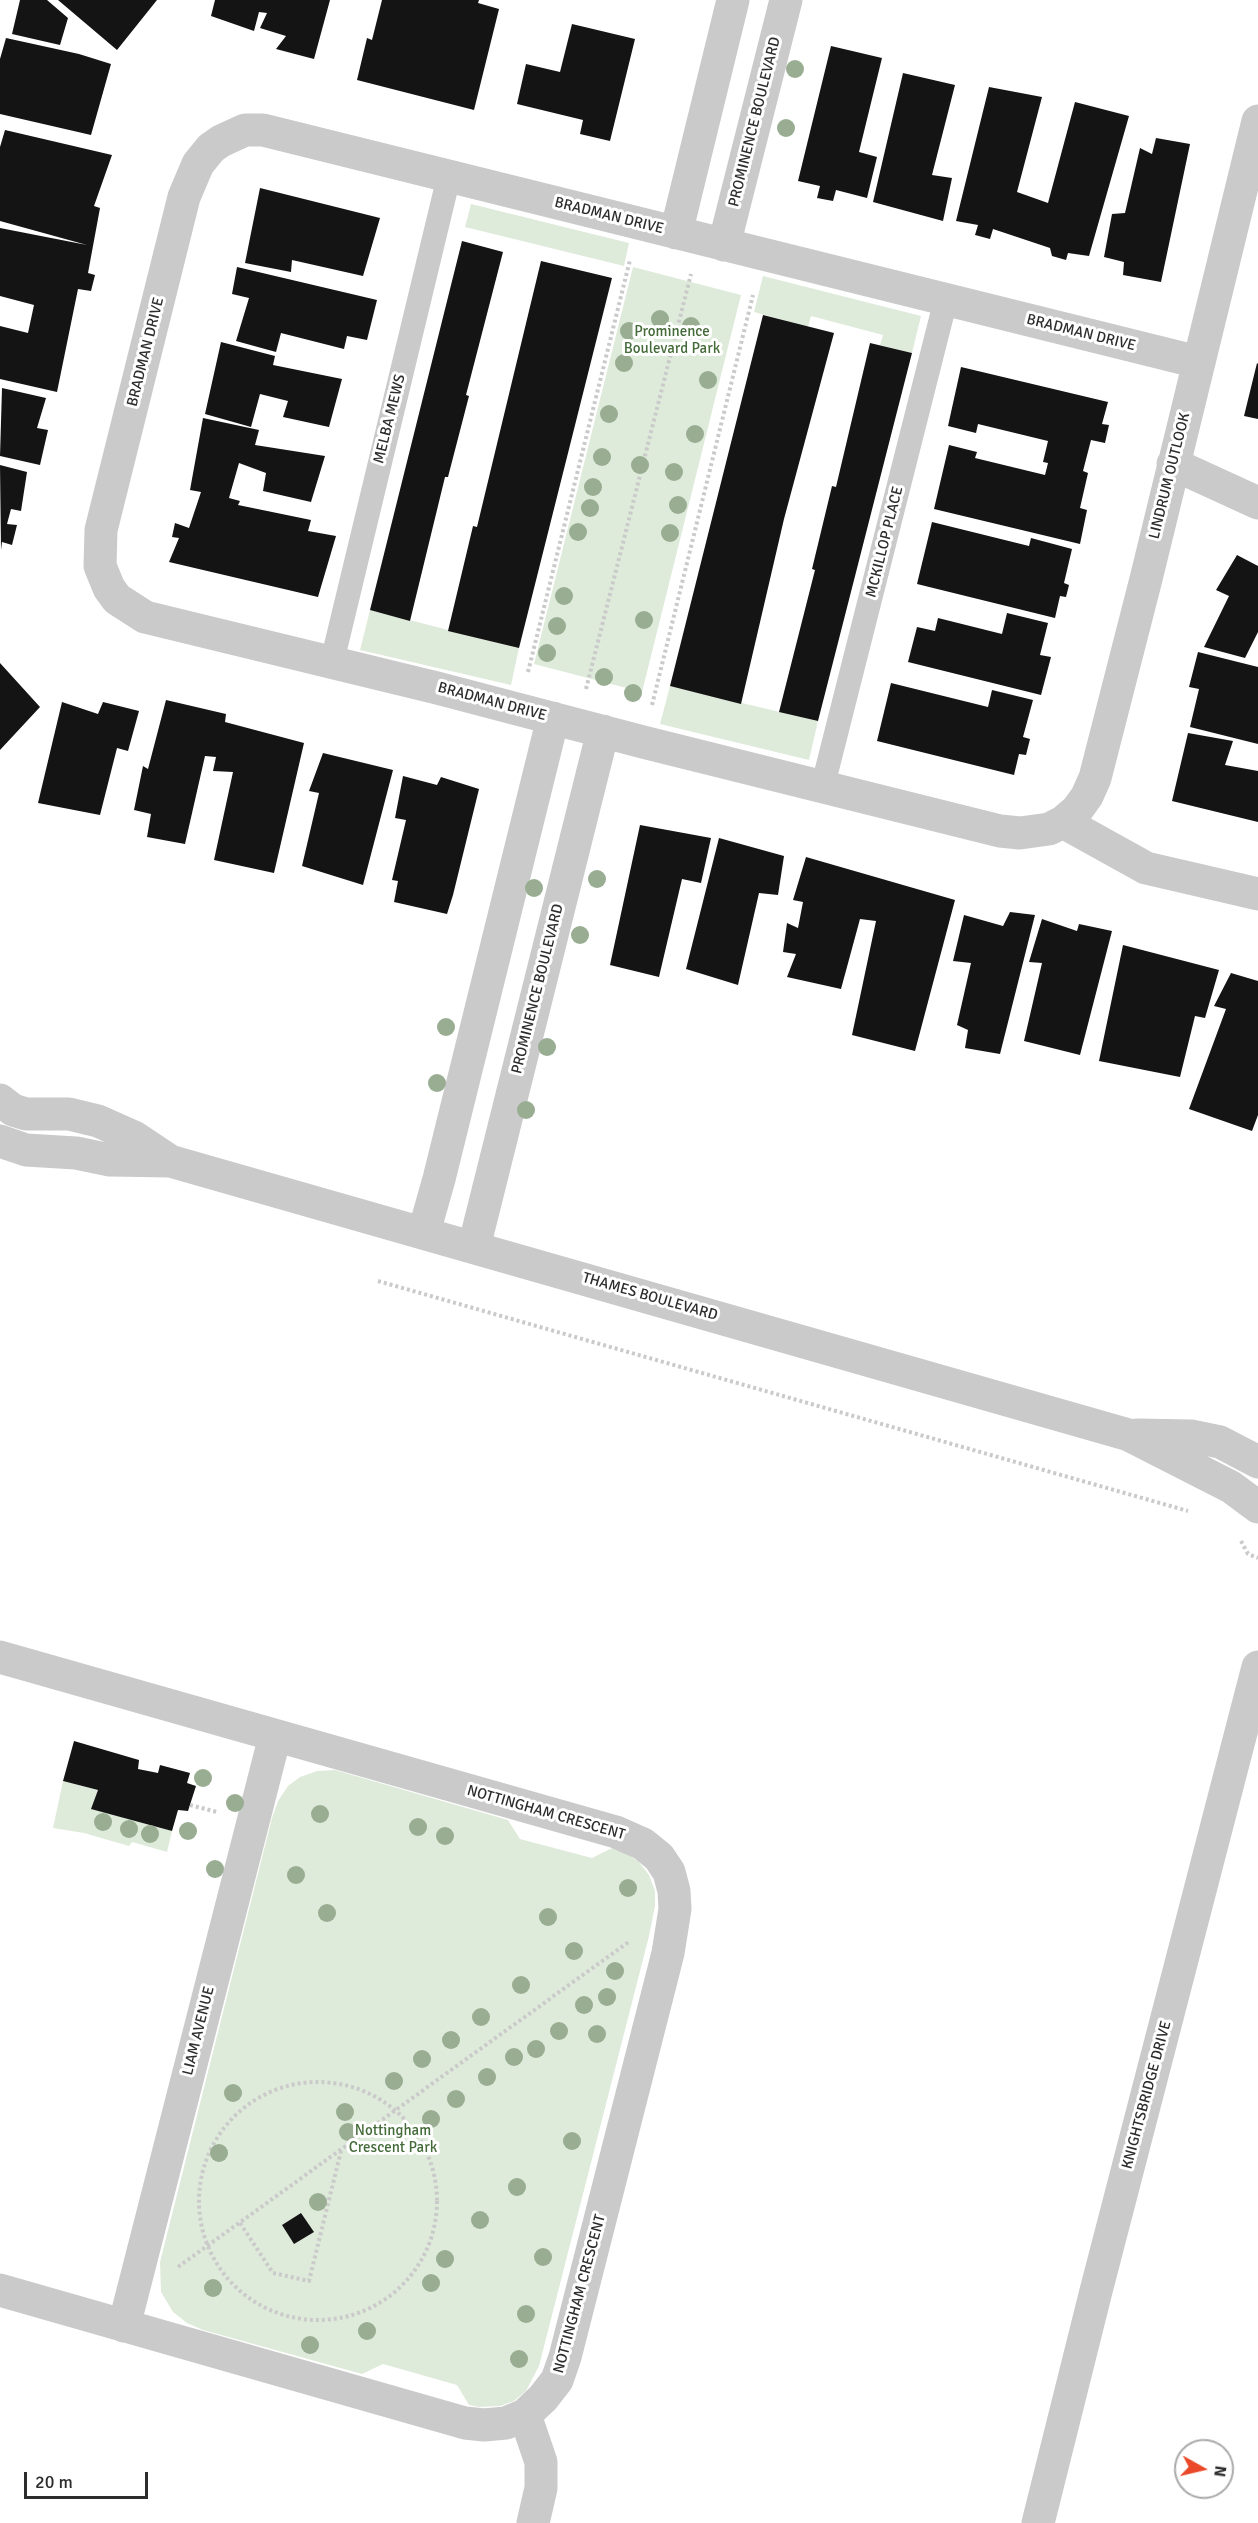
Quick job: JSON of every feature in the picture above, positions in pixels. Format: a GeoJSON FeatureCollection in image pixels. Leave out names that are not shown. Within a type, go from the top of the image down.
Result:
{"type":"FeatureCollection","features":[{"type":"Feature","properties":{"kind":"street"},"geometry":{"type":"LineString","coordinates":[[700,239],[733,0]]}},
{"type":"Feature","properties":{"kind":"street","name":"PROMINENCE BOULEVARD"},"geometry":{"type":"LineString","coordinates":[[700,239],[786,0]]}},
{"type":"Feature","properties":{"kind":"street","name":"LINDRUM OUTLOOK"},"geometry":{"type":"LineString","coordinates":[[1064,822],[1087,796],[1095,778],[1258,121]]}},
{"type":"Feature","properties":{"kind":"street","name":"BRADMAN DRIVE"},"geometry":{"type":"LineString","coordinates":[[1064,822],[1034,832],[1000,831],[145,617],[127,608],[109,588],[100,566],[99,548],[108,501],[184,197],[198,164],[211,148],[244,130],[263,130],[1198,362]]}},
{"type":"Feature","properties":{"kind":"street"},"geometry":{"type":"LineString","coordinates":[[1173,464],[1258,503]]}},
{"type":"Feature","properties":{"kind":"street"},"geometry":{"type":"LineString","coordinates":[[424,1232],[577,724]]}},
{"type":"Feature","properties":{"kind":"street","name":"PROMINENCE BOULEVARD"},"geometry":{"type":"LineString","coordinates":[[474,1247],[577,724]]}},
{"type":"Feature","properties":{"kind":"street"},"geometry":{"type":"LineString","coordinates":[[1064,822],[1146,868],[1258,894]]}},
{"type":"Feature","properties":{"kind":"street","name":"THAMES BOULEVARD"},"geometry":{"type":"LineString","coordinates":[[1,1103],[26,1114],[69,1114],[98,1121],[134,1137],[170,1161]]}},
{"type":"Feature","properties":{"kind":"street","name":"THAMES BOULEVARD"},"geometry":{"type":"LineString","coordinates":[[0,1141],[26,1149],[76,1153],[110,1160],[170,1161],[1129,1435],[1231,1487],[1258,1507]]}},
{"type":"Feature","properties":{"kind":"street","name":"THAMES BOULEVARD"},"geometry":{"type":"LineString","coordinates":[[1129,1435],[1191,1436],[1220,1442],[1258,1462]]}},
{"type":"Feature","properties":{"kind":"street","name":"NOTTINGHAM CRESCENT"},"geometry":{"type":"LineString","coordinates":[[0,1657],[630,1837],[659,1857],[669,1872],[674,1891],[675,1909],[668,1953],[565,2357],[557,2380],[543,2398],[525,2415],[506,2423],[484,2425],[465,2423],[0,2290]]}},
{"type":"Feature","properties":{"kind":"street","name":"KNIGHTSBRIDGE DRIVE"},"geometry":{"type":"LineString","coordinates":[[1038,2523],[1095,2291],[1258,1667]]}},
{"type":"Feature","properties":{"kind":"street","name":"LIAM AVENUE"},"geometry":{"type":"LineString","coordinates":[[124,2325],[275,1736]]}},
{"type":"Feature","properties":{"kind":"street"},"geometry":{"type":"LineString","coordinates":[[525,2415],[541,2462],[541,2488],[533,2523]]}},
{"type":"Feature","properties":{"kind":"lane","name":"MELBA MEWS"},"geometry":{"type":"LineString","coordinates":[[332,662],[449,176]]}},
{"type":"Feature","properties":{"kind":"lane","name":"MCKILLOP PLACE"},"geometry":{"type":"LineString","coordinates":[[823,785],[946,299]]}},
{"type":"Feature","properties":{"kind":"path"},"geometry":{"type":"LineString","coordinates":[[519,709],[639,224]]}},
{"type":"Feature","properties":{"kind":"path"},"geometry":{"type":"LineString","coordinates":[[577,724],[700,239]]}},
{"type":"Feature","properties":{"kind":"path"},"geometry":{"type":"LineString","coordinates":[[643,742],[753,295]]}},
{"type":"Feature","properties":{"kind":"path"},"geometry":{"type":"LineString","coordinates":[[378,1281],[1197,1514]]}},
{"type":"Feature","properties":{"kind":"path"},"geometry":{"type":"LineString","coordinates":[[1236,1532],[1248,1554],[1258,1558]]}},
{"type":"Feature","properties":{"kind":"path"},"geometry":{"type":"LineString","coordinates":[[190,1805],[223,1814]]}},
{"type":"Feature","properties":{"kind":"path"},"geometry":{"type":"LineString","coordinates":[[136,2276],[169,2272],[208,2247],[675,1909]]}},
{"type":"Feature","properties":{"kind":"path"},"geometry":{"type":"LineString","coordinates":[[329,2082],[352,2087],[376,2096],[395,2111],[425,2148],[433,2170],[436,2194],[436,2218],[430,2241],[420,2263],[405,2282],[388,2298],[367,2310],[345,2318],[320,2321],[297,2319],[274,2313],[253,2301],[234,2286],[219,2268],[208,2247],[198,2199],[201,2175],[209,2152],[221,2130],[238,2112],[258,2097],[280,2087],[304,2083],[329,2082]]}},
{"type":"Feature","properties":{"kind":"path"},"geometry":{"type":"LineString","coordinates":[[240,2223],[273,2273],[309,2281],[341,2151]]}},
{"type":"Feature","properties":{"kind":"green space"},"geometry":{"type":"Polygon","coordinates":[[[471,204],[629,243],[624,266],[465,227],[471,204]]]}},
{"type":"Feature","properties":{"kind":"green space","name":"Prominence Boulevard Park"},"geometry":{"type":"Polygon","coordinates":[[[633,267],[741,295],[642,692],[534,664],[633,267]]]}},
{"type":"Feature","properties":{"kind":"green space"},"geometry":{"type":"Polygon","coordinates":[[[763,276],[921,316],[912,353],[880,345],[883,335],[811,316],[808,327],[754,312],[763,276]]]}},
{"type":"Feature","properties":{"kind":"green space"},"geometry":{"type":"Polygon","coordinates":[[[370,610],[519,648],[511,685],[360,650],[370,610]]]}},
{"type":"Feature","properties":{"kind":"green space"},"geometry":{"type":"Polygon","coordinates":[[[670,686],[818,721],[809,760],[660,724],[670,686]]]}},
{"type":"Feature","properties":{"kind":"green space","name":"Nottingham Crescent Park"},"geometry":{"type":"Polygon","coordinates":[[[335,1770],[508,1820],[520,1839],[592,1858],[612,1848],[626,1853],[639,1862],[649,1875],[655,1891],[655,1906],[649,1936],[539,2366],[526,2391],[514,2401],[500,2406],[469,2405],[457,2385],[383,2364],[362,2374],[203,2330],[187,2323],[173,2312],[161,2292],[160,2262],[272,1818],[278,1801],[288,1786],[300,1777],[317,1771],[335,1770]]]}},
{"type":"Feature","properties":{"kind":"green space"},"geometry":{"type":"Polygon","coordinates":[[[63,1781],[98,1790],[92,1809],[172,1831],[167,1852],[132,1842],[129,1846],[84,1833],[53,1828],[63,1781]]]}},
{"type":"Feature","properties":{"kind":"building"},"geometry":{"type":"Polygon","coordinates":[[[20,0],[47,0],[68,18],[60,45],[12,34],[20,0]]]}},
{"type":"Feature","properties":{"kind":"building"},"geometry":{"type":"Polygon","coordinates":[[[58,0],[157,0],[117,50],[58,0]]]}},
{"type":"Feature","properties":{"kind":"building"},"geometry":{"type":"Polygon","coordinates":[[[215,0],[330,0],[314,59],[276,49],[286,36],[260,28],[267,13],[259,12],[254,31],[211,16],[215,0]]]}},
{"type":"Feature","properties":{"kind":"building"},"geometry":{"type":"Polygon","coordinates":[[[382,0],[479,0],[478,3],[499,9],[474,110],[357,80],[367,38],[372,40],[382,0]]]}},
{"type":"Feature","properties":{"kind":"building"},"geometry":{"type":"Polygon","coordinates":[[[572,24],[635,39],[610,141],[580,134],[583,120],[517,104],[526,64],[560,72],[572,24]]]}},
{"type":"Feature","properties":{"kind":"building"},"geometry":{"type":"Polygon","coordinates":[[[6,38],[79,54],[111,64],[91,135],[0,114],[0,59],[6,38]]]}},
{"type":"Feature","properties":{"kind":"building"},"geometry":{"type":"Polygon","coordinates":[[[831,46],[882,58],[859,152],[877,157],[867,198],[836,190],[833,201],[817,198],[820,186],[798,181],[831,46]]]}},
{"type":"Feature","properties":{"kind":"building"},"geometry":{"type":"Polygon","coordinates":[[[903,73],[955,85],[932,175],[952,178],[943,221],[873,202],[903,73]]]}},
{"type":"Feature","properties":{"kind":"building"},"geometry":{"type":"Polygon","coordinates":[[[989,87],[1042,97],[1017,192],[1048,203],[1075,102],[1129,116],[1089,256],[1068,253],[1066,260],[1052,256],[1050,248],[993,229],[990,239],[975,235],[978,225],[956,221],[989,87]]]}},
{"type":"Feature","properties":{"kind":"building"},"geometry":{"type":"Polygon","coordinates":[[[5,130],[112,155],[94,206],[100,208],[88,273],[95,275],[91,291],[78,289],[57,392],[0,379],[0,326],[28,333],[34,305],[0,296],[0,228],[87,245],[0,221],[0,147],[5,130]]]}},
{"type":"Feature","properties":{"kind":"building"},"geometry":{"type":"Polygon","coordinates":[[[1156,138],[1190,144],[1161,282],[1123,275],[1124,262],[1104,257],[1112,214],[1125,213],[1140,148],[1152,154],[1156,138]]]}},
{"type":"Feature","properties":{"kind":"building"},"geometry":{"type":"Polygon","coordinates":[[[260,188],[380,218],[363,276],[292,260],[291,272],[245,263],[260,188]]]}},
{"type":"Feature","properties":{"kind":"building"},"geometry":{"type":"Polygon","coordinates":[[[462,241],[503,252],[466,395],[469,396],[448,477],[445,477],[410,621],[370,610],[462,241]]]}},
{"type":"Feature","properties":{"kind":"building"},"geometry":{"type":"Polygon","coordinates":[[[541,261],[612,278],[519,648],[448,631],[473,526],[477,527],[541,261]]]}},
{"type":"Feature","properties":{"kind":"building"},"geometry":{"type":"Polygon","coordinates":[[[237,267],[377,300],[367,340],[347,336],[344,349],[281,333],[276,352],[236,341],[249,298],[232,294],[237,267]]]}},
{"type":"Feature","properties":{"kind":"building"},"geometry":{"type":"Polygon","coordinates":[[[763,315],[834,333],[784,519],[741,704],[670,686],[763,315]]]}},
{"type":"Feature","properties":{"kind":"building"},"geometry":{"type":"Polygon","coordinates":[[[221,342],[275,356],[273,365],[342,379],[329,427],[283,417],[288,401],[260,394],[251,427],[205,414],[221,342]]]}},
{"type":"Feature","properties":{"kind":"building"},"geometry":{"type":"Polygon","coordinates":[[[870,343],[912,353],[818,721],[779,712],[815,570],[812,569],[832,486],[836,487],[870,343]]]}},
{"type":"Feature","properties":{"kind":"building"},"geometry":{"type":"Polygon","coordinates":[[[1258,364],[1258,419],[1244,416],[1258,364]]]}},
{"type":"Feature","properties":{"kind":"building"},"geometry":{"type":"Polygon","coordinates":[[[961,367],[1108,402],[1102,424],[1109,425],[1105,443],[1091,440],[1083,471],[1088,473],[1080,508],[1087,510],[1080,544],[934,509],[949,445],[977,452],[975,458],[1045,475],[1048,463],[1043,462],[1048,441],[978,424],[976,433],[948,426],[961,367]]]}},
{"type":"Feature","properties":{"kind":"building"},"geometry":{"type":"Polygon","coordinates":[[[2,388],[46,398],[37,428],[48,430],[40,465],[0,456],[2,388]]]}},
{"type":"Feature","properties":{"kind":"building"},"geometry":{"type":"Polygon","coordinates":[[[203,418],[259,430],[255,445],[325,456],[311,502],[263,491],[266,473],[239,463],[229,498],[240,501],[238,505],[311,520],[308,531],[336,536],[318,597],[169,562],[179,538],[172,537],[175,523],[189,528],[201,492],[190,490],[203,418]]]}},
{"type":"Feature","properties":{"kind":"building"},"geometry":{"type":"Polygon","coordinates":[[[0,465],[27,472],[21,511],[11,509],[7,524],[17,525],[12,545],[2,542],[1,550],[0,465]]]}},
{"type":"Feature","properties":{"kind":"building"},"geometry":{"type":"Polygon","coordinates":[[[932,522],[1029,546],[1031,538],[1072,549],[1064,583],[1069,585],[1066,597],[1060,596],[1055,618],[917,584],[932,522]]]}},
{"type":"Feature","properties":{"kind":"building"},"geometry":{"type":"Polygon","coordinates":[[[1237,555],[1258,566],[1258,632],[1245,658],[1204,647],[1229,596],[1216,590],[1237,555]]]}},
{"type":"Feature","properties":{"kind":"building"},"geometry":{"type":"Polygon","coordinates":[[[1007,613],[1048,623],[1040,655],[1051,657],[1041,695],[908,662],[917,627],[935,631],[938,618],[1002,634],[1007,613]]]}},
{"type":"Feature","properties":{"kind":"building"},"geometry":{"type":"Polygon","coordinates":[[[1198,652],[1258,667],[1258,744],[1190,727],[1199,689],[1189,687],[1198,652]]]}},
{"type":"Feature","properties":{"kind":"building"},"geometry":{"type":"Polygon","coordinates":[[[0,663],[40,707],[0,750],[0,663]]]}},
{"type":"Feature","properties":{"kind":"building"},"geometry":{"type":"Polygon","coordinates":[[[891,683],[988,707],[992,690],[1033,700],[1023,737],[1030,739],[1026,755],[1019,754],[1014,775],[877,741],[891,683]]]}},
{"type":"Feature","properties":{"kind":"building"},"geometry":{"type":"Polygon","coordinates":[[[166,700],[226,714],[225,722],[304,743],[274,873],[214,860],[233,772],[213,771],[216,757],[205,756],[185,844],[147,837],[151,814],[134,810],[143,766],[148,769],[166,700]]]}},
{"type":"Feature","properties":{"kind":"building"},"geometry":{"type":"Polygon","coordinates":[[[62,702],[98,714],[103,702],[139,711],[128,751],[117,748],[100,815],[38,803],[62,702]]]}},
{"type":"Feature","properties":{"kind":"building"},"geometry":{"type":"Polygon","coordinates":[[[1188,733],[1233,741],[1225,765],[1258,771],[1258,822],[1172,801],[1188,733]]]}},
{"type":"Feature","properties":{"kind":"building"},"geometry":{"type":"Polygon","coordinates":[[[323,753],[393,770],[363,885],[302,866],[319,793],[309,791],[323,753]]]}},
{"type":"Feature","properties":{"kind":"building"},"geometry":{"type":"Polygon","coordinates":[[[403,776],[437,785],[441,777],[479,789],[447,914],[394,902],[398,881],[392,880],[406,820],[395,818],[403,776]]]}},
{"type":"Feature","properties":{"kind":"building"},"geometry":{"type":"Polygon","coordinates":[[[640,825],[711,838],[701,883],[682,879],[659,977],[610,965],[640,825]]]}},
{"type":"Feature","properties":{"kind":"building"},"geometry":{"type":"Polygon","coordinates":[[[719,838],[784,856],[778,895],[759,893],[738,985],[686,969],[719,838]]]}},
{"type":"Feature","properties":{"kind":"building"},"geometry":{"type":"Polygon","coordinates":[[[806,857],[955,900],[915,1051],[852,1035],[876,921],[860,919],[841,989],[787,977],[796,954],[783,952],[787,923],[798,928],[803,902],[793,900],[806,857]]]}},
{"type":"Feature","properties":{"kind":"building"},"geometry":{"type":"Polygon","coordinates":[[[1010,912],[1035,915],[1000,1054],[965,1048],[968,1030],[957,1025],[971,963],[953,961],[964,915],[1003,926],[1010,912]]]}},
{"type":"Feature","properties":{"kind":"building"},"geometry":{"type":"Polygon","coordinates":[[[1042,919],[1077,931],[1079,924],[1112,931],[1080,1055],[1024,1041],[1042,963],[1029,962],[1042,919]]]}},
{"type":"Feature","properties":{"kind":"building"},"geometry":{"type":"Polygon","coordinates":[[[1123,945],[1219,970],[1205,1018],[1195,1016],[1180,1077],[1099,1061],[1123,945]]]}},
{"type":"Feature","properties":{"kind":"building"},"geometry":{"type":"Polygon","coordinates":[[[1231,973],[1258,981],[1258,1115],[1252,1131],[1189,1109],[1226,1009],[1214,1006],[1231,973]]]}},
{"type":"Feature","properties":{"kind":"building"},"geometry":{"type":"Polygon","coordinates":[[[74,1741],[139,1760],[138,1769],[158,1773],[160,1765],[190,1773],[187,1783],[196,1786],[188,1811],[178,1810],[172,1831],[91,1809],[98,1790],[63,1781],[74,1741]]]}},
{"type":"Feature","properties":{"kind":"building"},"geometry":{"type":"Polygon","coordinates":[[[301,2213],[314,2232],[294,2244],[282,2225],[301,2213]]]}}]}
